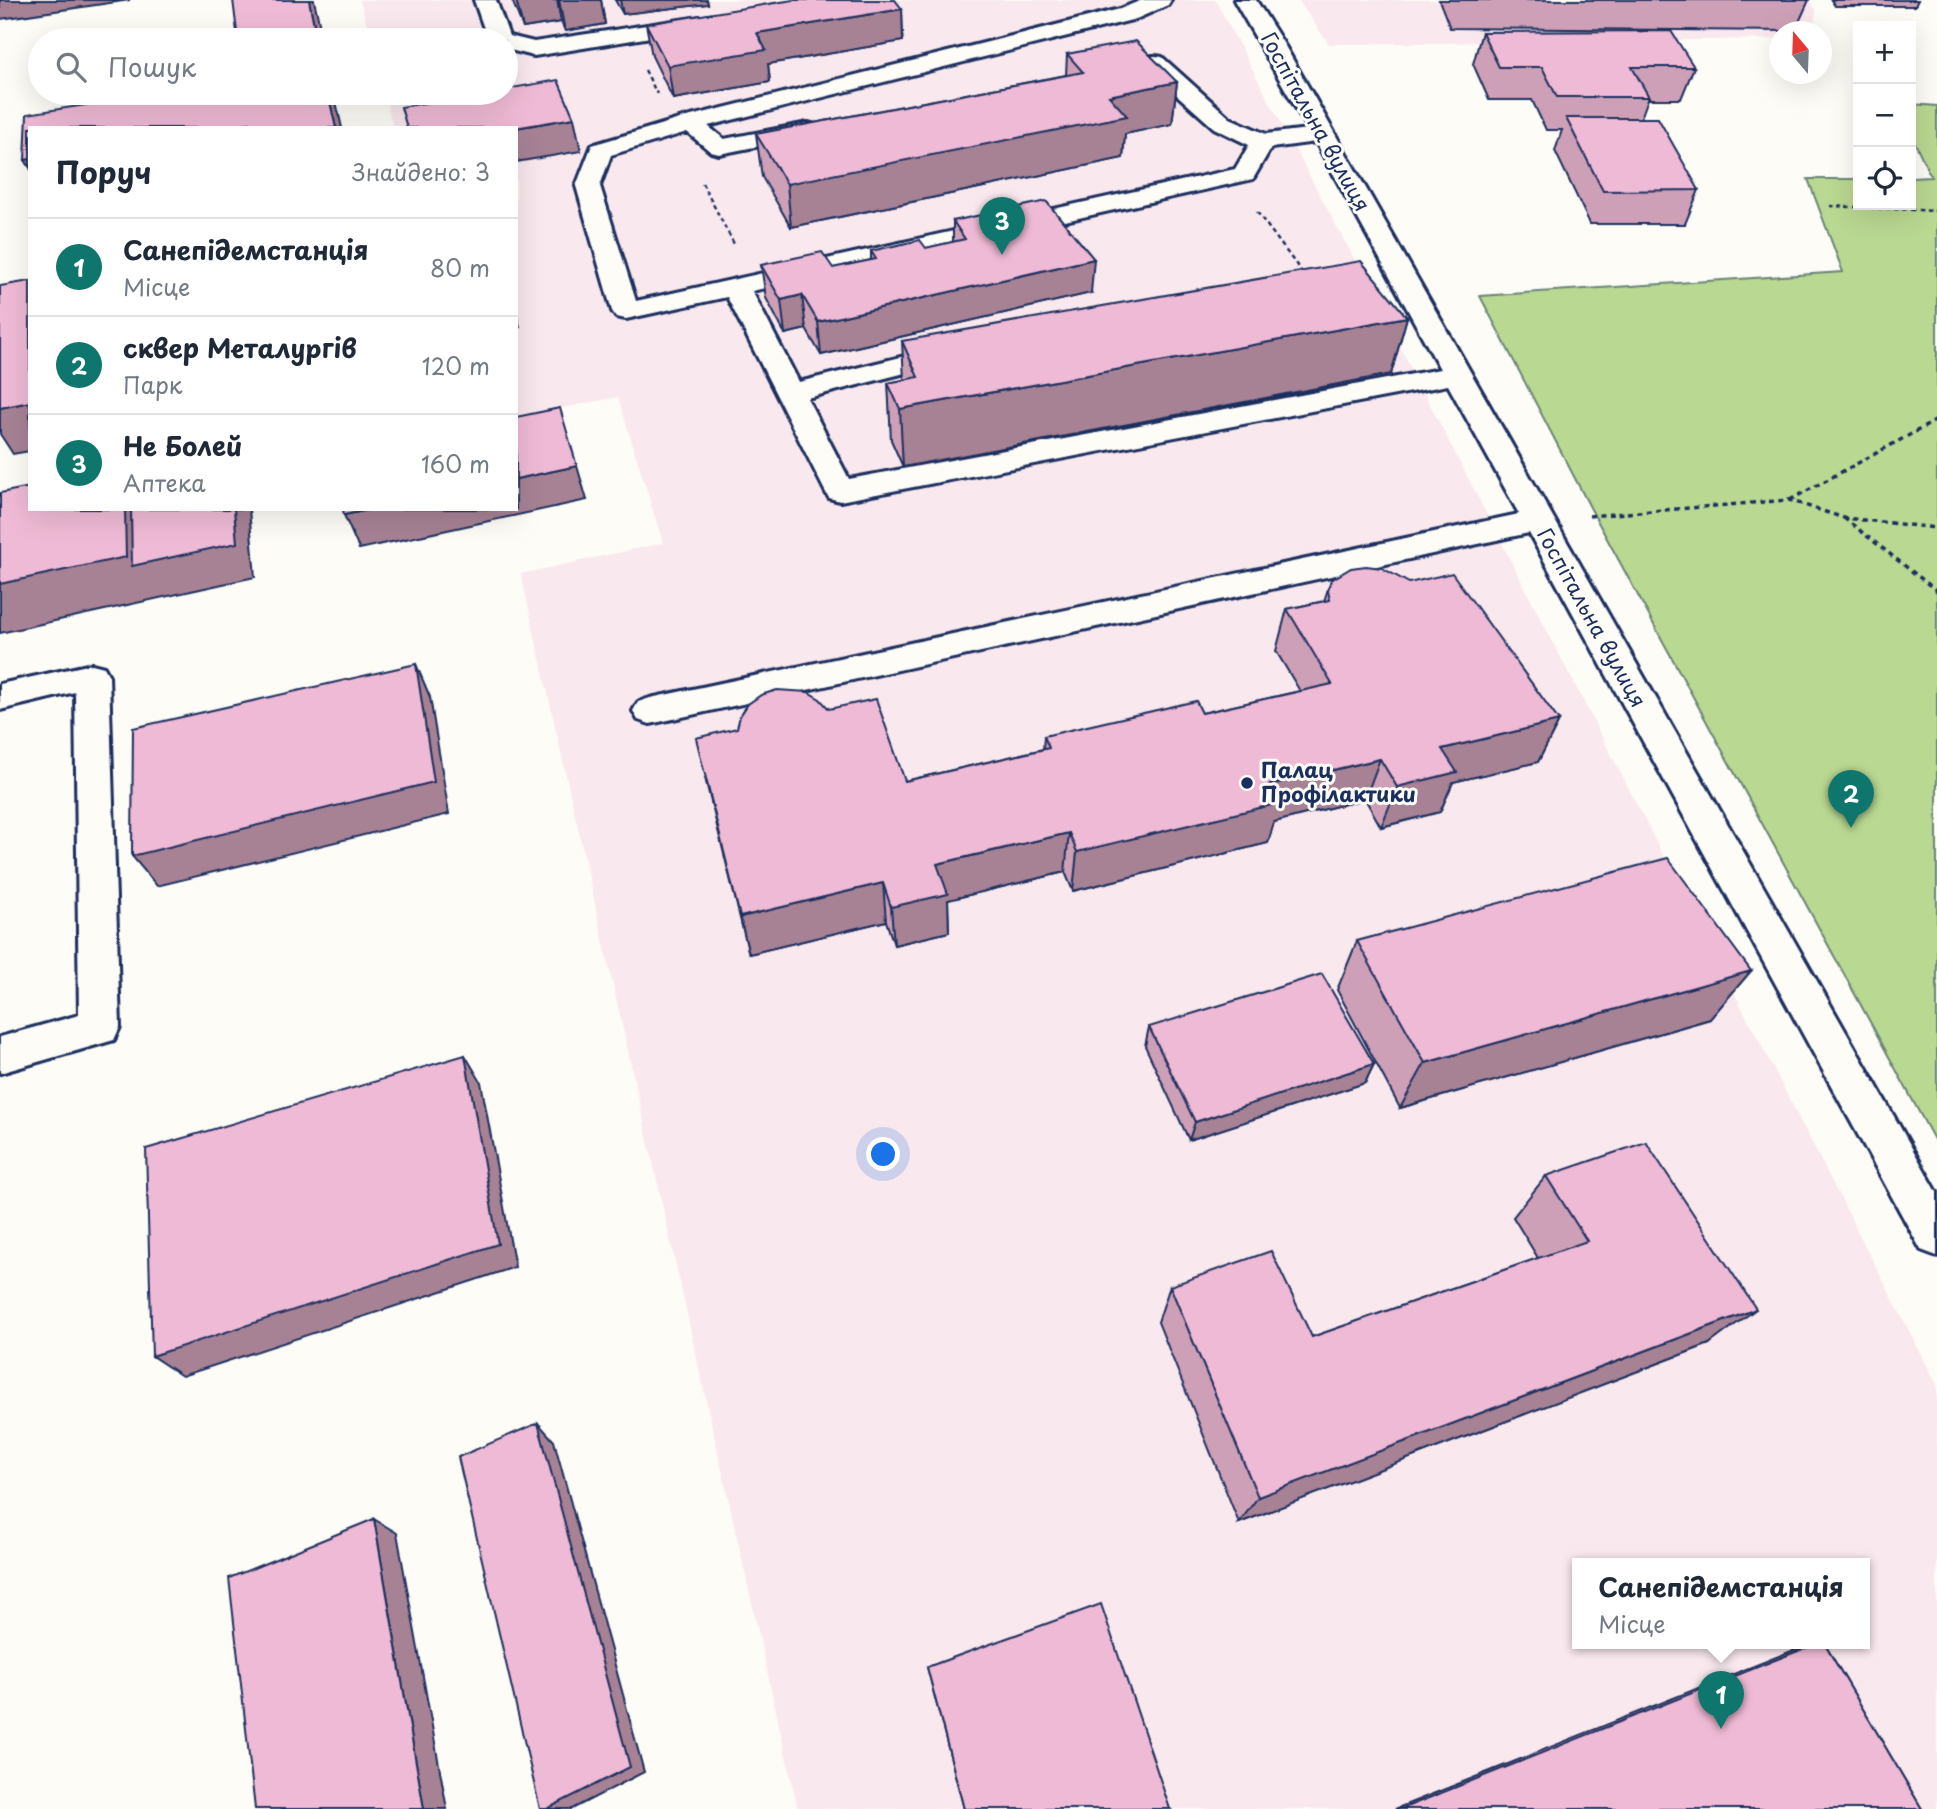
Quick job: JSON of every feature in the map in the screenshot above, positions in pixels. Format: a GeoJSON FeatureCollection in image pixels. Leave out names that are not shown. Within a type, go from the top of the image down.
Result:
{"type":"FeatureCollection","features":[{"type":"Feature","properties":{"kind":"street"},"geometry":{"type":"LineString","coordinates":[[485,0],[495,28]]}},
{"type":"Feature","properties":{"kind":"street"},"geometry":{"type":"LineString","coordinates":[[1160,0],[1128,14],[691,123],[601,150],[588,186],[625,311],[1244,174],[1263,142]]}},
{"type":"Feature","properties":{"kind":"street","name":"Госпітальна вулиця"},"geometry":{"type":"LineString","coordinates":[[1245,0],[1323,134],[1937,1235]]}},
{"type":"Feature","properties":{"kind":"street"},"geometry":{"type":"LineString","coordinates":[[1096,1],[1128,14]]}},
{"type":"Feature","properties":{"kind":"street"},"geometry":{"type":"LineString","coordinates":[[518,45],[534,49],[724,19]]}},
{"type":"Feature","properties":{"kind":"street"},"geometry":{"type":"LineString","coordinates":[[1116,70],[1154,62],[1222,123],[1263,142],[1323,134]]}},
{"type":"Feature","properties":{"kind":"street"},"geometry":{"type":"LineString","coordinates":[[691,123],[719,147],[826,126]]}},
{"type":"Feature","properties":{"kind":"street"},"geometry":{"type":"LineString","coordinates":[[736,287],[839,491],[1456,375]]}},
{"type":"Feature","properties":{"kind":"street"},"geometry":{"type":"LineString","coordinates":[[790,393],[979,346]]}},
{"type":"Feature","properties":{"kind":"street"},"geometry":{"type":"LineString","coordinates":[[650,711],[1537,521]]}},
{"type":"Feature","properties":{"kind":"street"},"geometry":{"type":"LineString","coordinates":[[0,697],[92,676],[100,1027],[0,1055]]}},
{"type":"Feature","properties":{"kind":"path"},"geometry":{"type":"LineString","coordinates":[[1232,177],[1308,282]]}},
{"type":"Feature","properties":{"kind":"path"},"geometry":{"type":"LineString","coordinates":[[1830,205],[1937,211]]}},
{"type":"Feature","properties":{"kind":"path"},"geometry":{"type":"LineString","coordinates":[[1789,500],[1937,420]]}},
{"type":"Feature","properties":{"kind":"path"},"geometry":{"type":"LineString","coordinates":[[1581,516],[1789,500],[1844,518],[1937,528]]}},
{"type":"Feature","properties":{"kind":"path"},"geometry":{"type":"LineString","coordinates":[[1844,518],[1937,592]]}},
{"type":"Feature","properties":{"kind":"shaded area"},"geometry":{"type":"Polygon","coordinates":[[[360,0],[1215,0],[1366,281],[1937,1385],[1937,1809],[798,1809],[521,574],[663,543],[618,397],[518,417],[518,126],[392,126],[387,105],[518,105],[518,28],[368,28],[360,0]]]}},
{"type":"Feature","properties":{"kind":"shaded area"},"geometry":{"type":"Polygon","coordinates":[[[1298,0],[1809,0],[1816,10],[1814,21],[1769,21],[1769,39],[1329,44],[1298,0]]]}},
{"type":"Feature","properties":{"kind":"green space"},"geometry":{"type":"Polygon","coordinates":[[[1916,104],[1937,106],[1937,1145],[1592,511],[1480,296],[1843,272],[1808,179],[1853,179],[1853,210],[1916,210],[1916,178],[1931,177],[1916,145],[1916,104]]]}},
{"type":"Feature","properties":{"kind":"building"},"geometry":{"type":"Polygon","coordinates":[[[233,0],[309,0],[315,28],[236,28],[233,0]]]}},
{"type":"Feature","properties":{"kind":"building"},"geometry":{"type":"Polygon","coordinates":[[[793,0],[895,0],[902,9],[757,33],[766,50],[668,66],[646,24],[793,0]]]}},
{"type":"Feature","properties":{"kind":"building"},"geometry":{"type":"Polygon","coordinates":[[[1671,31],[1694,67],[1632,67],[1649,97],[1557,97],[1542,67],[1499,67],[1482,32],[1671,31]]]}},
{"type":"Feature","properties":{"kind":"building"},"geometry":{"type":"Polygon","coordinates":[[[1136,41],[1177,82],[1109,96],[1127,116],[787,184],[756,134],[1083,72],[1067,54],[1136,41]]]}},
{"type":"Feature","properties":{"kind":"building"},"geometry":{"type":"Polygon","coordinates":[[[558,80],[574,118],[518,127],[406,126],[401,107],[518,105],[518,87],[558,80]]]}},
{"type":"Feature","properties":{"kind":"building"},"geometry":{"type":"Polygon","coordinates":[[[85,105],[331,105],[336,126],[251,126],[250,123],[231,126],[28,126],[28,159],[25,160],[27,114],[85,105]]]}},
{"type":"Feature","properties":{"kind":"building"},"geometry":{"type":"Polygon","coordinates":[[[1566,118],[1658,118],[1699,190],[1603,191],[1566,118]]]}},
{"type":"Feature","properties":{"kind":"building"},"geometry":{"type":"Polygon","coordinates":[[[1046,201],[1094,259],[818,322],[802,295],[781,300],[761,265],[822,252],[833,268],[876,259],[871,251],[920,240],[926,248],[965,239],[953,221],[1046,201]]]}},
{"type":"Feature","properties":{"kind":"building"},"geometry":{"type":"Polygon","coordinates":[[[1361,261],[1407,317],[900,409],[888,383],[918,377],[902,341],[1361,261]]]}},
{"type":"Feature","properties":{"kind":"building"},"geometry":{"type":"Polygon","coordinates":[[[28,281],[28,402],[0,408],[0,286],[28,281]]]}},
{"type":"Feature","properties":{"kind":"building"},"geometry":{"type":"Polygon","coordinates":[[[560,408],[577,466],[518,479],[518,417],[560,408]]]}},
{"type":"Feature","properties":{"kind":"building"},"geometry":{"type":"Polygon","coordinates":[[[28,487],[28,511],[125,511],[126,557],[0,584],[0,493],[28,487]]]}},
{"type":"Feature","properties":{"kind":"building"},"geometry":{"type":"Polygon","coordinates":[[[131,511],[234,511],[237,543],[132,566],[131,511]]]}},
{"type":"Feature","properties":{"kind":"building"},"geometry":{"type":"Polygon","coordinates":[[[343,511],[363,511],[344,515],[343,511]]]}},
{"type":"Feature","properties":{"kind":"building","name":"Палац Профілактики"},"geometry":{"type":"Polygon","coordinates":[[[1351,568],[1382,568],[1409,583],[1452,573],[1559,721],[1442,749],[1457,772],[1397,787],[1380,759],[1269,785],[1280,803],[1077,852],[1069,833],[937,864],[948,894],[891,907],[883,883],[740,917],[696,738],[737,728],[740,716],[748,704],[761,695],[777,690],[808,692],[820,699],[829,709],[876,699],[905,781],[1049,748],[1044,736],[1196,701],[1202,713],[1332,684],[1287,609],[1330,600],[1328,590],[1331,580],[1351,568]]]}},
{"type":"Feature","properties":{"kind":"building"},"geometry":{"type":"Polygon","coordinates":[[[416,664],[434,782],[132,856],[133,728],[416,664]]]}},
{"type":"Feature","properties":{"kind":"building"},"geometry":{"type":"Polygon","coordinates":[[[1668,858],[1751,971],[1425,1063],[1357,941],[1668,858]]]}},
{"type":"Feature","properties":{"kind":"building"},"geometry":{"type":"Polygon","coordinates":[[[1322,974],[1374,1064],[1195,1122],[1149,1027],[1322,974]]]}},
{"type":"Feature","properties":{"kind":"building"},"geometry":{"type":"Polygon","coordinates":[[[465,1055],[498,1244],[152,1356],[146,1149],[465,1055]]]}},
{"type":"Feature","properties":{"kind":"building"},"geometry":{"type":"Polygon","coordinates":[[[1646,1142],[1756,1309],[1258,1497],[1170,1286],[1271,1251],[1312,1337],[1587,1241],[1546,1176],[1646,1142]]]}},
{"type":"Feature","properties":{"kind":"building"},"geometry":{"type":"Polygon","coordinates":[[[538,1423],[630,1767],[547,1809],[540,1809],[458,1457],[538,1423]]]}},
{"type":"Feature","properties":{"kind":"building"},"geometry":{"type":"Polygon","coordinates":[[[374,1519],[424,1809],[255,1809],[229,1578],[374,1519]]]}},
{"type":"Feature","properties":{"kind":"building"},"geometry":{"type":"Polygon","coordinates":[[[1101,1604],[1170,1809],[964,1809],[927,1667],[1101,1604]]]}},
{"type":"Feature","properties":{"kind":"building"},"geometry":{"type":"Polygon","coordinates":[[[1803,1649],[1828,1649],[1922,1809],[1401,1809],[1803,1649]]]}},
{"type":"Feature","properties":{"kind":"place","name":"Не Болей"},"geometry":{"type":"Point","coordinates":[1002,255]}},
{"type":"Feature","properties":{"kind":"place","name":"Палац Профілактики"},"geometry":{"type":"Point","coordinates":[1247,783]}},
{"type":"Feature","properties":{"kind":"place","name":"сквер Металургів"},"geometry":{"type":"Point","coordinates":[1851,828]}},
{"type":"Feature","properties":{"kind":"place","name":"Санепідемстанція"},"geometry":{"type":"Point","coordinates":[1721,1729]}}]}
